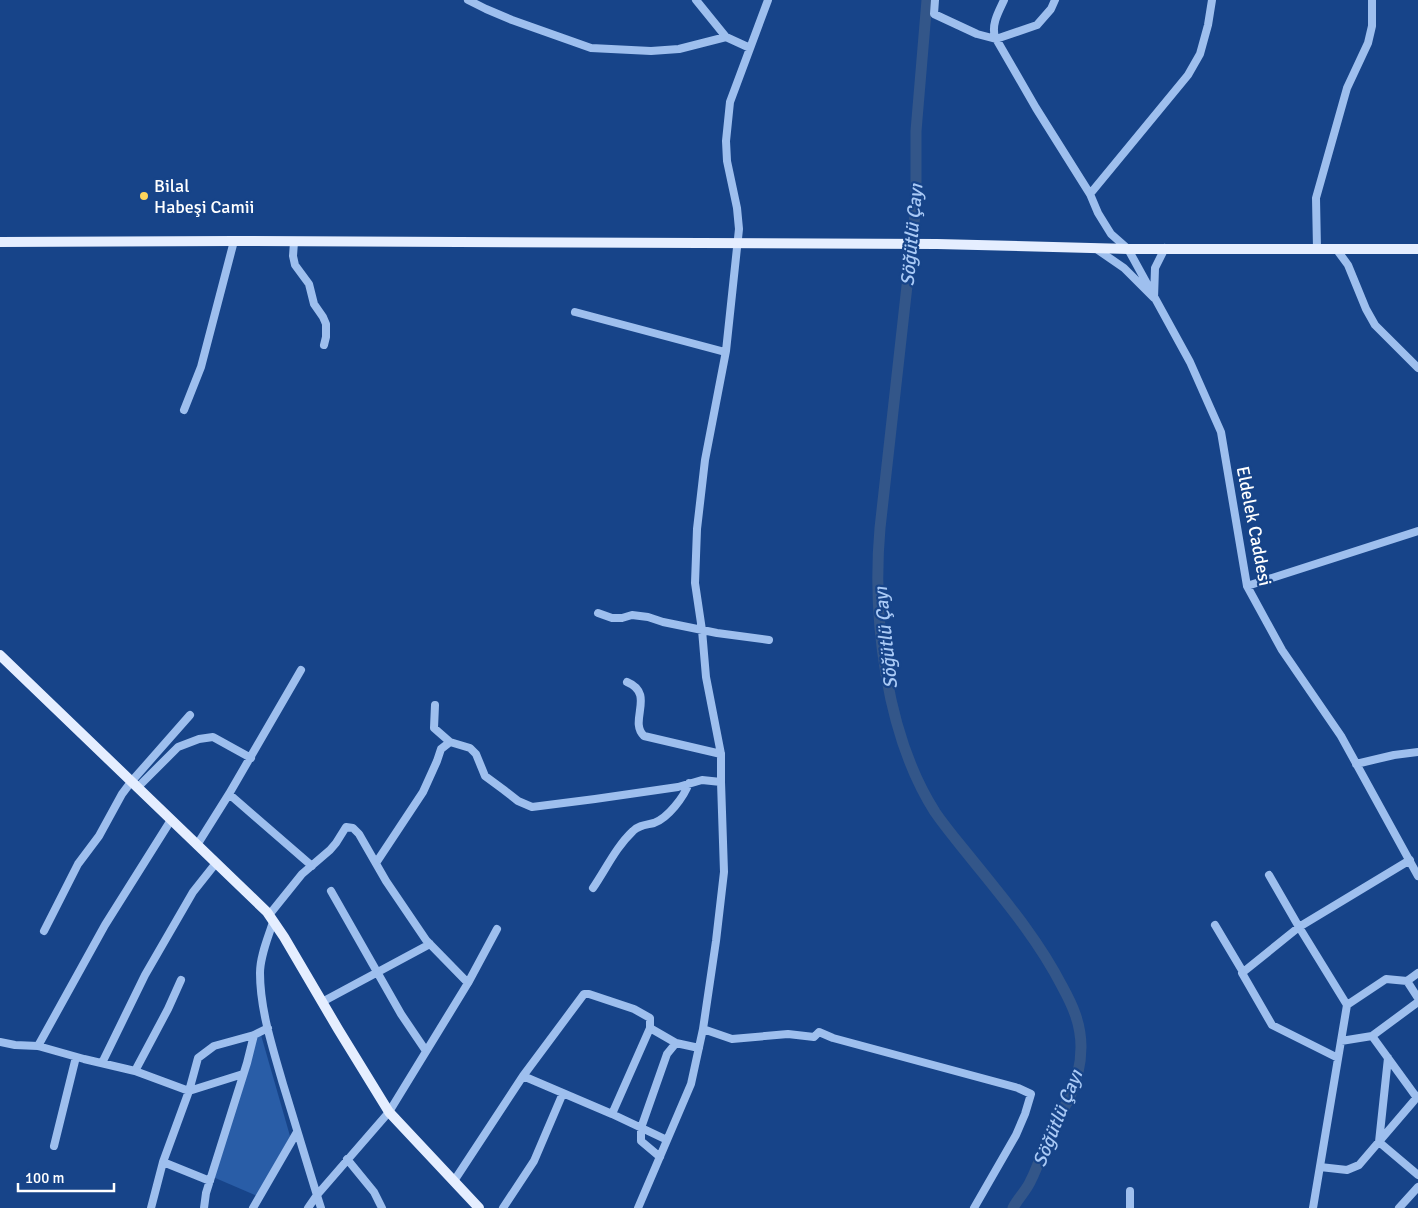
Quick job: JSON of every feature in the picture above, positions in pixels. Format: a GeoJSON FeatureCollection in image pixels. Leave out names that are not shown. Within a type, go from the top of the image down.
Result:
{"type":"FeatureCollection","features":[{"type":"Feature","properties":{"kind":"main road"},"geometry":{"type":"LineString","coordinates":[[0,242],[839,243],[1128,249],[1418,249]]}},
{"type":"Feature","properties":{"kind":"main road"},"geometry":{"type":"LineString","coordinates":[[0,655],[216,863],[271,919],[284,937],[389,1112],[478,1208]]}},
{"type":"Feature","properties":{"kind":"street"},"geometry":{"type":"LineString","coordinates":[[468,0],[512,20],[591,48],[651,51],[679,49],[726,38]]}},
{"type":"Feature","properties":{"kind":"street"},"geometry":{"type":"LineString","coordinates":[[696,0],[726,38],[750,48]]}},
{"type":"Feature","properties":{"kind":"street"},"geometry":{"type":"LineString","coordinates":[[638,1208],[691,1084],[703,1029],[724,872],[721,754],[706,677],[695,583],[697,529],[705,460],[726,352],[739,229],[737,208],[727,161],[726,141],[730,102],[768,0]]}},
{"type":"Feature","properties":{"kind":"street"},"geometry":{"type":"LineString","coordinates":[[935,0],[934,14],[977,34],[996,38],[1037,25],[1051,10],[1055,0]]}},
{"type":"Feature","properties":{"kind":"street"},"geometry":{"type":"LineString","coordinates":[[1004,0],[996,15],[993,32],[1036,108],[1090,194],[1110,234],[1128,249]]}},
{"type":"Feature","properties":{"kind":"street"},"geometry":{"type":"LineString","coordinates":[[1090,194],[1188,75],[1200,54],[1208,25],[1212,0]]}},
{"type":"Feature","properties":{"kind":"street"},"geometry":{"type":"LineString","coordinates":[[1317,250],[1316,198],[1347,88],[1368,43],[1372,26],[1372,0]]}},
{"type":"Feature","properties":{"kind":"street"},"geometry":{"type":"LineString","coordinates":[[184,410],[201,367],[234,241]]}},
{"type":"Feature","properties":{"kind":"street"},"geometry":{"type":"LineString","coordinates":[[294,242],[293,256],[295,265],[309,284],[314,304],[326,324],[324,345]]}},
{"type":"Feature","properties":{"kind":"street"},"geometry":{"type":"LineString","coordinates":[[1095,248],[1124,268],[1154,298]]}},
{"type":"Feature","properties":{"kind":"street"},"geometry":{"type":"LineString","coordinates":[[1154,298],[1155,268],[1165,248]]}},
{"type":"Feature","properties":{"kind":"street","name":"Eldelek Caddesi"},"geometry":{"type":"LineString","coordinates":[[1128,249],[1190,362],[1221,432],[1247,586],[1282,650],[1341,736],[1417,871]]}},
{"type":"Feature","properties":{"kind":"street"},"geometry":{"type":"LineString","coordinates":[[1337,250],[1348,265],[1366,309],[1375,325],[1418,368]]}},
{"type":"Feature","properties":{"kind":"street"},"geometry":{"type":"LineString","coordinates":[[575,312],[726,352]]}},
{"type":"Feature","properties":{"kind":"street"},"geometry":{"type":"LineString","coordinates":[[1247,586],[1418,531]]}},
{"type":"Feature","properties":{"kind":"street"},"geometry":{"type":"LineString","coordinates":[[598,613],[612,618],[632,615],[648,617],[662,622],[702,630],[769,640]]}},
{"type":"Feature","properties":{"kind":"street"},"geometry":{"type":"LineString","coordinates":[[197,845],[230,794],[301,670]]}},
{"type":"Feature","properties":{"kind":"street"},"geometry":{"type":"LineString","coordinates":[[627,682],[635,687],[641,697],[639,729],[644,736],[721,754]]}},
{"type":"Feature","properties":{"kind":"street"},"geometry":{"type":"LineString","coordinates":[[436,705],[434,728],[450,742],[470,748],[476,754],[485,776],[518,801],[532,807],[678,787],[702,780],[721,782]]}},
{"type":"Feature","properties":{"kind":"street"},"geometry":{"type":"LineString","coordinates":[[134,785],[190,716]]}},
{"type":"Feature","properties":{"kind":"street"},"geometry":{"type":"LineString","coordinates":[[44,931],[78,864],[99,836],[122,794],[178,747],[199,739],[213,737],[251,758]]}},
{"type":"Feature","properties":{"kind":"street"},"geometry":{"type":"LineString","coordinates":[[376,863],[423,792],[441,749],[450,742]]}},
{"type":"Feature","properties":{"kind":"street"},"geometry":{"type":"LineString","coordinates":[[1356,764],[1394,755],[1418,752]]}},
{"type":"Feature","properties":{"kind":"street"},"geometry":{"type":"LineString","coordinates":[[594,888],[623,841],[634,829],[662,819],[686,792],[689,783]]}},
{"type":"Feature","properties":{"kind":"street"},"geometry":{"type":"LineString","coordinates":[[230,794],[312,866]]}},
{"type":"Feature","properties":{"kind":"street"},"geometry":{"type":"LineString","coordinates":[[38,1046],[105,925],[171,820]]}},
{"type":"Feature","properties":{"kind":"street"},"geometry":{"type":"LineString","coordinates":[[320,1208],[268,1028],[260,973],[261,960],[271,919],[289,891],[330,850],[346,827],[353,828],[359,834],[396,896],[430,944],[468,983]]}},
{"type":"Feature","properties":{"kind":"street"},"geometry":{"type":"LineString","coordinates":[[1243,972],[1299,927],[1410,860]]}},
{"type":"Feature","properties":{"kind":"street"},"geometry":{"type":"LineString","coordinates":[[102,1063],[145,975],[193,892],[216,863]]}},
{"type":"Feature","properties":{"kind":"street"},"geometry":{"type":"LineString","coordinates":[[1269,875],[1346,1005],[1313,1208]]}},
{"type":"Feature","properties":{"kind":"street"},"geometry":{"type":"LineString","coordinates":[[331,891],[401,1014],[426,1051]]}},
{"type":"Feature","properties":{"kind":"street"},"geometry":{"type":"LineString","coordinates":[[1215,925],[1272,1025],[1338,1058]]}},
{"type":"Feature","properties":{"kind":"street"},"geometry":{"type":"LineString","coordinates":[[308,1208],[347,1159],[389,1112],[468,983],[497,929]]}},
{"type":"Feature","properties":{"kind":"street"},"geometry":{"type":"LineString","coordinates":[[322,1002],[430,944]]}},
{"type":"Feature","properties":{"kind":"street"},"geometry":{"type":"LineString","coordinates":[[1346,1005],[1386,979],[1407,981],[1418,973]]}},
{"type":"Feature","properties":{"kind":"street"},"geometry":{"type":"LineString","coordinates":[[134,1071],[168,1009],[181,980]]}},
{"type":"Feature","properties":{"kind":"street"},"geometry":{"type":"LineString","coordinates":[[1407,981],[1418,998]]}},
{"type":"Feature","properties":{"kind":"street"},"geometry":{"type":"LineString","coordinates":[[454,1181],[523,1076],[584,994],[590,994],[634,1010],[650,1018],[650,1028],[612,1114]]}},
{"type":"Feature","properties":{"kind":"street"},"geometry":{"type":"LineString","coordinates":[[1341,1041],[1372,1036],[1418,1002]]}},
{"type":"Feature","properties":{"kind":"street"},"geometry":{"type":"LineString","coordinates":[[152,1208],[163,1162],[189,1091],[198,1058],[214,1046],[254,1035],[268,1028]]}},
{"type":"Feature","properties":{"kind":"street"},"geometry":{"type":"LineString","coordinates":[[650,1028],[676,1043],[699,1048]]}},
{"type":"Feature","properties":{"kind":"street"},"geometry":{"type":"LineString","coordinates":[[703,1029],[732,1039],[788,1034],[814,1037],[819,1032],[833,1038],[1018,1088],[1031,1094],[1016,1135],[974,1208]]}},
{"type":"Feature","properties":{"kind":"street"},"geometry":{"type":"LineString","coordinates":[[204,1208],[206,1193],[254,1035]]}},
{"type":"Feature","properties":{"kind":"street"},"geometry":{"type":"LineString","coordinates":[[1320,1167],[1347,1170],[1359,1164],[1417,1097],[1372,1036]]}},
{"type":"Feature","properties":{"kind":"street"},"geometry":{"type":"LineString","coordinates":[[0,1042],[38,1046],[134,1071],[189,1091],[243,1074]]}},
{"type":"Feature","properties":{"kind":"street"},"geometry":{"type":"LineString","coordinates":[[660,1157],[641,1141],[641,1128],[667,1054],[676,1043]]}},
{"type":"Feature","properties":{"kind":"street"},"geometry":{"type":"LineString","coordinates":[[54,1146],[76,1057]]}},
{"type":"Feature","properties":{"kind":"street"},"geometry":{"type":"LineString","coordinates":[[1379,1142],[1388,1058]]}},
{"type":"Feature","properties":{"kind":"street"},"geometry":{"type":"LineString","coordinates":[[523,1076],[667,1140]]}},
{"type":"Feature","properties":{"kind":"street"},"geometry":{"type":"LineString","coordinates":[[503,1208],[534,1161],[563,1093]]}},
{"type":"Feature","properties":{"kind":"street"},"geometry":{"type":"LineString","coordinates":[[254,1208],[297,1132]]}},
{"type":"Feature","properties":{"kind":"street"},"geometry":{"type":"LineString","coordinates":[[1379,1142],[1418,1175]]}},
{"type":"Feature","properties":{"kind":"street"},"geometry":{"type":"LineString","coordinates":[[347,1159],[374,1192],[382,1208]]}},
{"type":"Feature","properties":{"kind":"street"},"geometry":{"type":"LineString","coordinates":[[163,1162],[210,1181]]}},
{"type":"Feature","properties":{"kind":"street"},"geometry":{"type":"LineString","coordinates":[[1400,1208],[1418,1187]]}},
{"type":"Feature","properties":{"kind":"street"},"geometry":{"type":"LineString","coordinates":[[1130,1191],[1130,1208]]}},
{"type":"Feature","properties":{"kind":"shaded area"},"geometry":{"type":"Polygon","coordinates":[[[258,1034],[261,1035],[290,1136],[257,1196],[213,1177],[258,1034]]]}},
{"type":"Feature","properties":{"kind":"waterway","name":"Söğütlü Çayı"},"geometry":{"type":"LineString","coordinates":[[927,0],[916,131],[916,205],[880,528],[878,600],[886,675],[894,712],[918,781],[939,818],[1031,935],[1066,993],[1078,1023],[1081,1054],[1073,1088],[1068,1101],[1052,1127],[1029,1184],[1013,1208]]}},
{"type":"Feature","properties":{"kind":"place","name":"Bilal Habeşi Camii"},"geometry":{"type":"Point","coordinates":[144,196]}}]}
